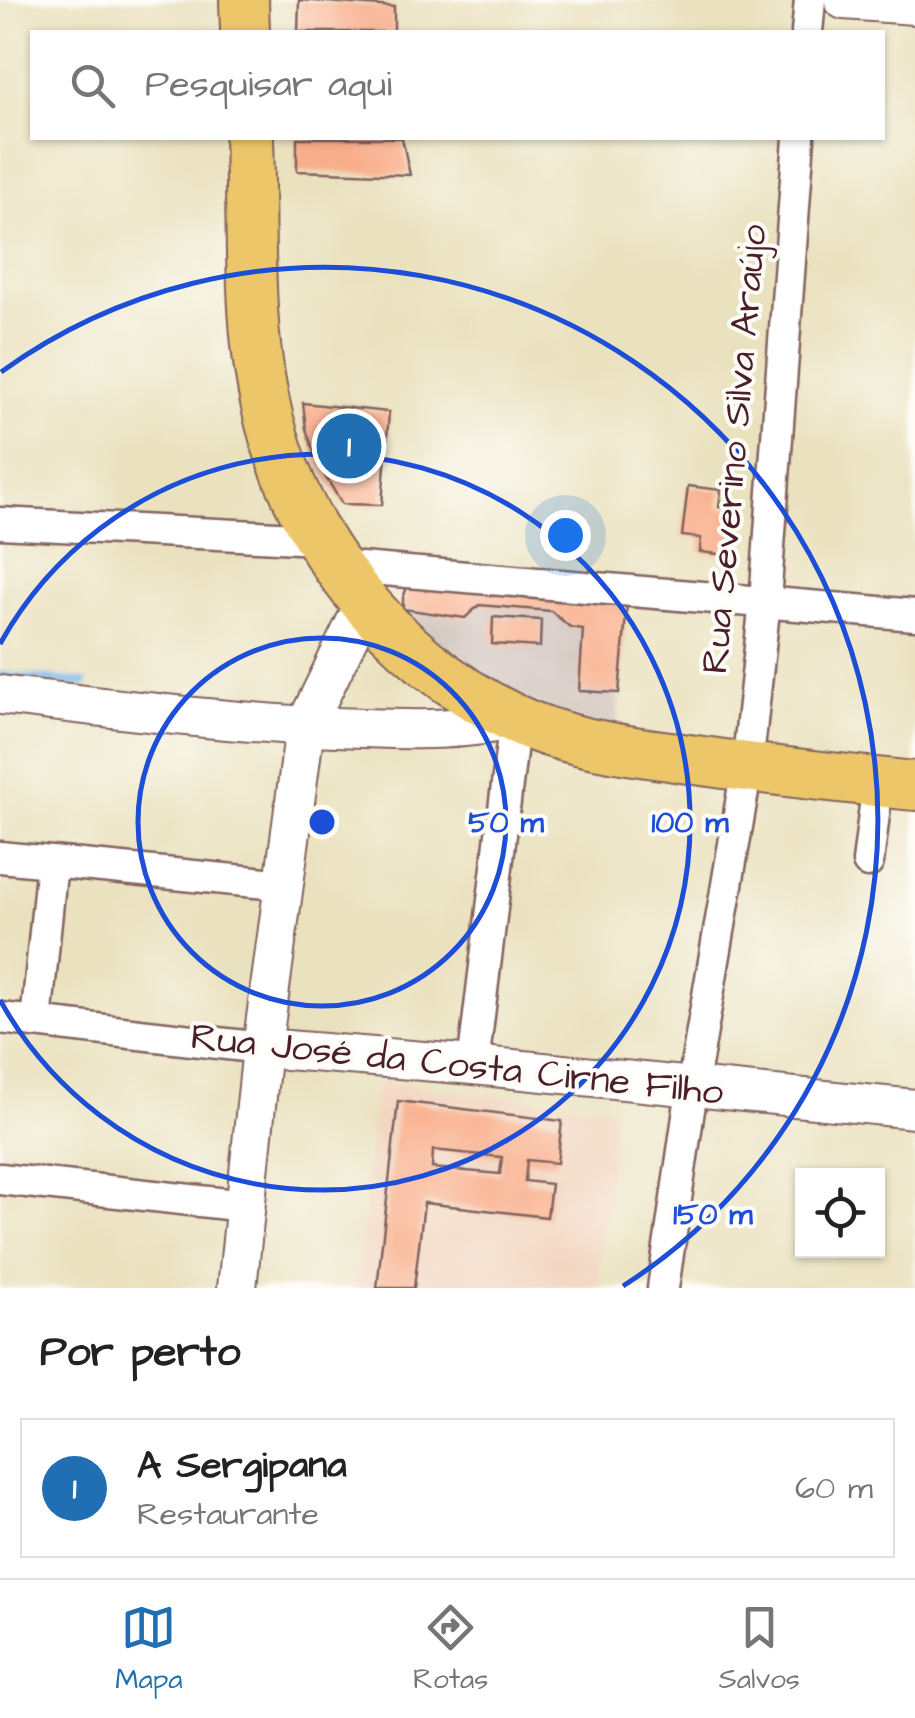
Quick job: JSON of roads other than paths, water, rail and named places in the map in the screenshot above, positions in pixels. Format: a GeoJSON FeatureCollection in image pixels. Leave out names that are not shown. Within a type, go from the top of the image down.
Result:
{"type":"FeatureCollection","features":[{"type":"Feature","properties":{"kind":"main road"},"geometry":{"type":"LineString","coordinates":[[244,0],[245,30]]}},
{"type":"Feature","properties":{"kind":"main road"},"geometry":{"type":"LineString","coordinates":[[249,140],[256,345],[265,402],[284,464],[340,569],[445,676],[515,719],[610,747],[747,768],[896,784]]}},
{"type":"Feature","properties":{"kind":"street"},"geometry":{"type":"LineString","coordinates":[[807,30],[810,0]]}},
{"type":"Feature","properties":{"kind":"street"},"geometry":{"type":"LineString","coordinates":[[844,0],[915,5]]}},
{"type":"Feature","properties":{"kind":"street","name":"Rua Severino Silva Araújo"},"geometry":{"type":"LineString","coordinates":[[663,1288],[692,1088],[747,768],[765,600],[799,140]]}},
{"type":"Feature","properties":{"kind":"street"},"geometry":{"type":"LineString","coordinates":[[0,523],[340,569],[915,615]]}},
{"type":"Feature","properties":{"kind":"street"},"geometry":{"type":"LineString","coordinates":[[237,1288],[262,1048],[305,727],[340,569]]}},
{"type":"Feature","properties":{"kind":"street"},"geometry":{"type":"LineString","coordinates":[[0,696],[305,727],[448,730],[515,719],[473,1065]]}},
{"type":"Feature","properties":{"kind":"street"},"geometry":{"type":"LineString","coordinates":[[868,862],[896,784]]}},
{"type":"Feature","properties":{"kind":"street"},"geometry":{"type":"LineString","coordinates":[[0,857],[286,885]]}},
{"type":"Feature","properties":{"kind":"street"},"geometry":{"type":"LineString","coordinates":[[36,1022],[52,862]]}},
{"type":"Feature","properties":{"kind":"street","name":"Rua José da Costa Cirne Filho"},"geometry":{"type":"LineString","coordinates":[[0,1018],[262,1048],[915,1109]]}},
{"type":"Feature","properties":{"kind":"street"},"geometry":{"type":"LineString","coordinates":[[0,1178],[245,1206]]}},
{"type":"Feature","properties":{"kind":"waterway"},"geometry":{"type":"LineString","coordinates":[[0,676],[84,683]]}},
{"type":"Feature","properties":{"kind":"place","name":"A Sergipana"},"geometry":{"type":"Point","coordinates":[349,446]}}]}
